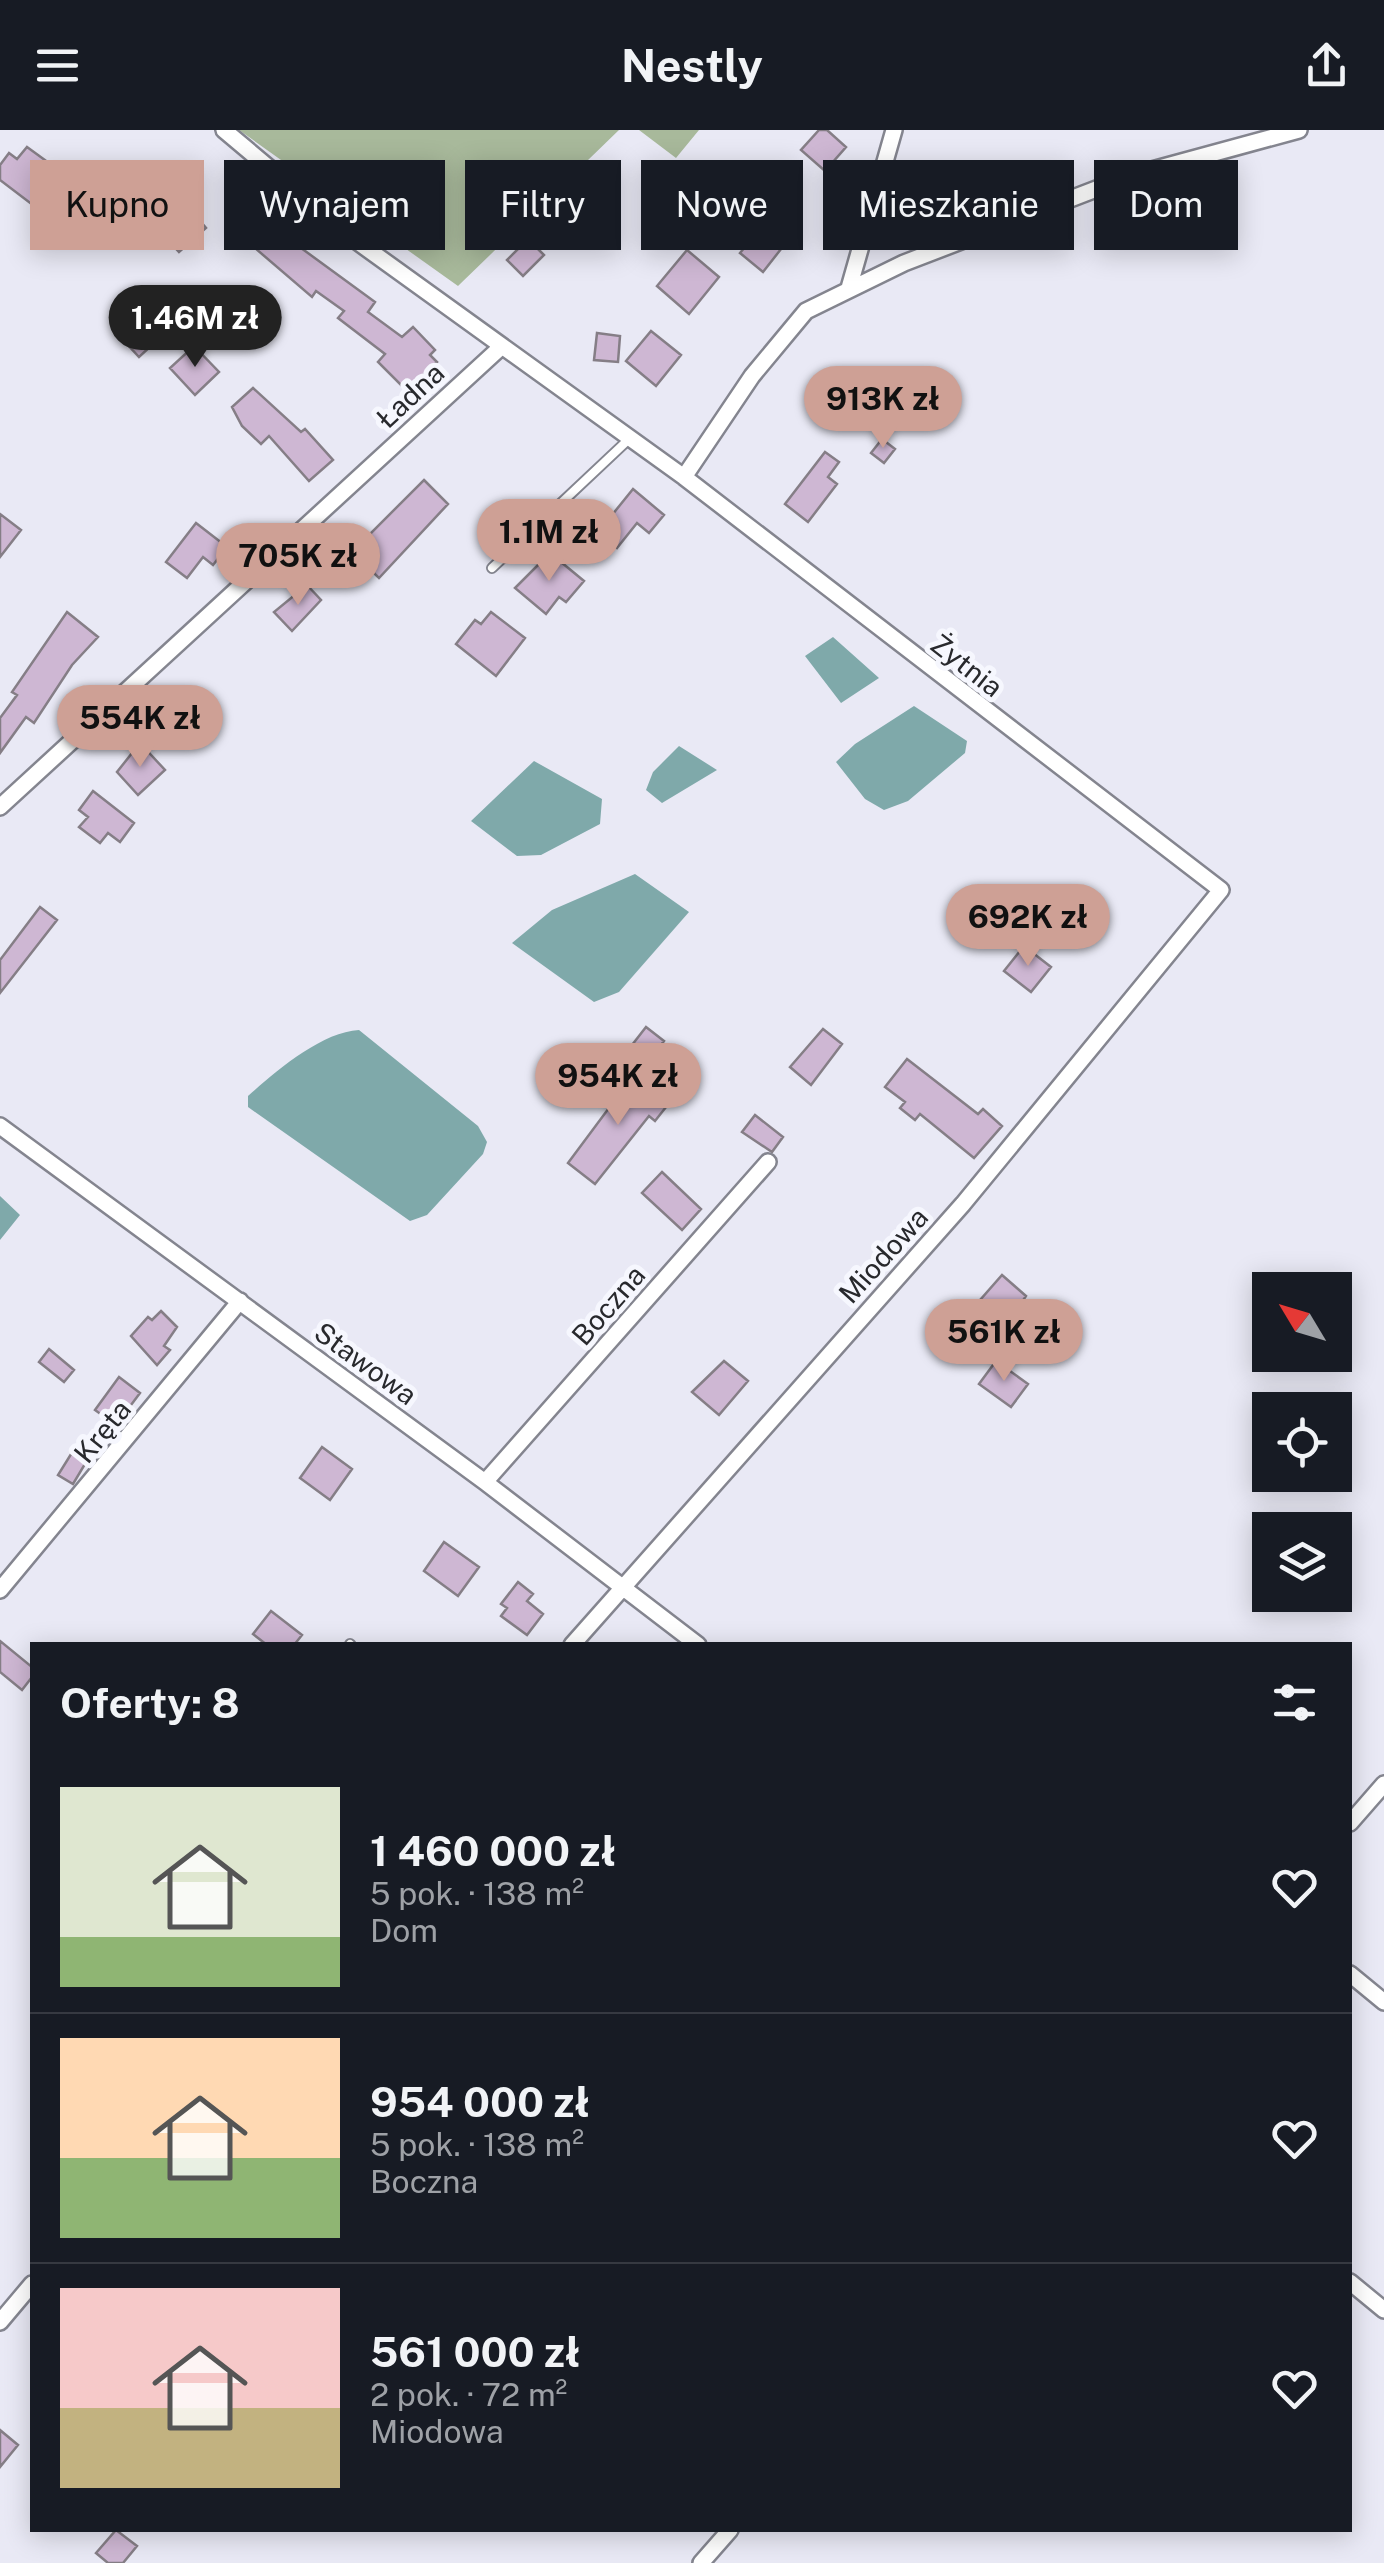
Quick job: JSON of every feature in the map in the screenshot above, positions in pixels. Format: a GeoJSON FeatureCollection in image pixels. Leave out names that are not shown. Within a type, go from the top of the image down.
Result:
{"type":"FeatureCollection","features":[{"type":"Feature","properties":{"kind":"street"},"geometry":{"type":"LineString","coordinates":[[224,130],[355,240],[684,477],[792,323],[849,288],[1130,176],[1299,130]]}},
{"type":"Feature","properties":{"kind":"street"},"geometry":{"type":"LineString","coordinates":[[849,288],[894,130]]}},
{"type":"Feature","properties":{"kind":"street","name":"Ładna"},"geometry":{"type":"LineString","coordinates":[[0,807],[501,347]]}},
{"type":"Feature","properties":{"kind":"street","name":"Żytnia"},"geometry":{"type":"LineString","coordinates":[[684,477],[1221,890]]}},
{"type":"Feature","properties":{"kind":"street","name":"Miodowa"},"geometry":{"type":"LineString","coordinates":[[575,1642],[963,1204],[1221,890]]}},
{"type":"Feature","properties":{"kind":"street","name":"Stawowa"},"geometry":{"type":"LineString","coordinates":[[0,1126],[485,1482],[694,1642]]}},
{"type":"Feature","properties":{"kind":"street","name":"Boczna"},"geometry":{"type":"LineString","coordinates":[[485,1482],[768,1162]]}},
{"type":"Feature","properties":{"kind":"street","name":"Kręta"},"geometry":{"type":"LineString","coordinates":[[0,1590],[240,1301]]}},
{"type":"Feature","properties":{"kind":"street"},"geometry":{"type":"LineString","coordinates":[[1352,1821],[1384,1784]]}},
{"type":"Feature","properties":{"kind":"street"},"geometry":{"type":"LineString","coordinates":[[1352,1976],[1384,2002]]}},
{"type":"Feature","properties":{"kind":"street"},"geometry":{"type":"LineString","coordinates":[[1352,2284],[1384,2310]]}},
{"type":"Feature","properties":{"kind":"street"},"geometry":{"type":"LineString","coordinates":[[0,2322],[30,2286]]}},
{"type":"Feature","properties":{"kind":"street"},"geometry":{"type":"LineString","coordinates":[[701,2563],[728,2532]]}},
{"type":"Feature","properties":{"kind":"lane"},"geometry":{"type":"LineString","coordinates":[[492,568],[628,440]]}},
{"type":"Feature","properties":{"kind":"shaded area"},"geometry":{"type":"Polygon","coordinates":[[[239,130],[619,130],[588,160],[465,160],[465,250],[495,250],[458,286],[407,250],[445,250],[445,160],[281,160],[239,130]]]}},
{"type":"Feature","properties":{"kind":"shaded area"},"geometry":{"type":"Polygon","coordinates":[[[639,130],[699,130],[676,158],[639,130]]]}},
{"type":"Feature","properties":{"kind":"shaded area"},"geometry":{"type":"Polygon","coordinates":[[[833,637],[879,678],[841,703],[805,656],[833,637]]]}},
{"type":"Feature","properties":{"kind":"shaded area"},"geometry":{"type":"Polygon","coordinates":[[[914,706],[967,741],[965,753],[908,801],[884,810],[865,799],[836,762],[855,744],[914,706]]]}},
{"type":"Feature","properties":{"kind":"shaded area"},"geometry":{"type":"Polygon","coordinates":[[[679,746],[717,770],[662,803],[646,790],[653,772],[679,746]]]}},
{"type":"Feature","properties":{"kind":"shaded area"},"geometry":{"type":"Polygon","coordinates":[[[534,761],[602,799],[600,824],[541,855],[517,856],[471,821],[534,761]]]}},
{"type":"Feature","properties":{"kind":"shaded area"},"geometry":{"type":"Polygon","coordinates":[[[635,874],[689,912],[619,992],[594,1002],[512,943],[552,910],[635,874]]]}},
{"type":"Feature","properties":{"kind":"shaded area"},"geometry":{"type":"Polygon","coordinates":[[[359,1030],[478,1126],[487,1142],[483,1154],[427,1215],[410,1221],[248,1107],[248,1096],[299,1055],[329,1038],[359,1030]]]}},
{"type":"Feature","properties":{"kind":"shaded area"},"geometry":{"type":"Polygon","coordinates":[[[0,1196],[20,1215],[0,1240],[0,1196]]]}},
{"type":"Feature","properties":{"kind":"building"},"geometry":{"type":"Polygon","coordinates":[[[819,130],[827,130],[846,147],[835,160],[823,160],[823,169],[801,150],[819,130]]]}},
{"type":"Feature","properties":{"kind":"building"},"geometry":{"type":"Polygon","coordinates":[[[27,147],[45,160],[30,160],[30,203],[0,180],[0,165],[9,153],[17,159],[27,147]]]}},
{"type":"Feature","properties":{"kind":"building"},"geometry":{"type":"Polygon","coordinates":[[[257,250],[304,250],[375,302],[368,312],[402,337],[413,327],[435,350],[430,355],[437,362],[407,391],[378,362],[385,354],[338,318],[344,311],[316,291],[312,297],[257,250]]]}},
{"type":"Feature","properties":{"kind":"building"},"geometry":{"type":"Polygon","coordinates":[[[517,250],[539,250],[544,255],[523,276],[507,260],[517,250]]]}},
{"type":"Feature","properties":{"kind":"building"},"geometry":{"type":"Polygon","coordinates":[[[687,250],[719,277],[689,314],[657,286],[687,250]]]}},
{"type":"Feature","properties":{"kind":"building"},"geometry":{"type":"Polygon","coordinates":[[[742,250],[780,250],[763,272],[740,253],[742,250]]]}},
{"type":"Feature","properties":{"kind":"building"},"geometry":{"type":"Polygon","coordinates":[[[134,298],[164,334],[139,357],[115,331],[123,324],[115,316],[134,298]]]}},
{"type":"Feature","properties":{"kind":"building"},"geometry":{"type":"Polygon","coordinates":[[[651,331],[681,355],[656,386],[626,361],[651,331]]]}},
{"type":"Feature","properties":{"kind":"building"},"geometry":{"type":"Polygon","coordinates":[[[597,333],[620,336],[618,362],[594,360],[597,333]]]}},
{"type":"Feature","properties":{"kind":"building"},"geometry":{"type":"Polygon","coordinates":[[[194,346],[219,372],[195,395],[170,368],[194,346]]]}},
{"type":"Feature","properties":{"kind":"building"},"geometry":{"type":"Polygon","coordinates":[[[883,371],[914,395],[889,427],[858,403],[883,371]]]}},
{"type":"Feature","properties":{"kind":"building"},"geometry":{"type":"Polygon","coordinates":[[[253,388],[301,432],[305,429],[333,460],[309,481],[269,436],[261,444],[242,426],[232,407],[253,388]]]}},
{"type":"Feature","properties":{"kind":"building"},"geometry":{"type":"Polygon","coordinates":[[[882,439],[895,449],[884,463],[871,453],[882,439]]]}},
{"type":"Feature","properties":{"kind":"building"},"geometry":{"type":"Polygon","coordinates":[[[825,452],[839,462],[828,477],[837,484],[808,522],[785,504],[825,452]]]}},
{"type":"Feature","properties":{"kind":"building"},"geometry":{"type":"Polygon","coordinates":[[[424,480],[448,504],[379,578],[352,552],[424,480]]]}},
{"type":"Feature","properties":{"kind":"building"},"geometry":{"type":"Polygon","coordinates":[[[633,489],[664,515],[649,533],[637,523],[617,548],[584,521],[598,504],[612,515],[633,489]]]}},
{"type":"Feature","properties":{"kind":"building"},"geometry":{"type":"Polygon","coordinates":[[[0,514],[21,530],[0,557],[0,514]]]}},
{"type":"Feature","properties":{"kind":"building"},"geometry":{"type":"Polygon","coordinates":[[[196,523],[227,547],[213,565],[203,557],[187,578],[166,562],[196,523]]]}},
{"type":"Feature","properties":{"kind":"building"},"geometry":{"type":"Polygon","coordinates":[[[550,553],[584,581],[566,602],[559,597],[546,614],[515,588],[550,553]]]}},
{"type":"Feature","properties":{"kind":"building"},"geometry":{"type":"Polygon","coordinates":[[[307,585],[321,600],[292,631],[274,612],[307,585]]]}},
{"type":"Feature","properties":{"kind":"building"},"geometry":{"type":"Polygon","coordinates":[[[67,612],[98,637],[72,665],[34,723],[26,717],[0,753],[0,718],[17,695],[12,692],[67,612]]]}},
{"type":"Feature","properties":{"kind":"building"},"geometry":{"type":"Polygon","coordinates":[[[491,612],[525,638],[496,676],[456,644],[475,620],[481,624],[491,612]]]}},
{"type":"Feature","properties":{"kind":"building"},"geometry":{"type":"Polygon","coordinates":[[[140,743],[165,770],[138,795],[117,772],[140,743]]]}},
{"type":"Feature","properties":{"kind":"building"},"geometry":{"type":"Polygon","coordinates":[[[93,791],[134,823],[120,842],[108,833],[100,843],[79,827],[88,817],[79,810],[93,791]]]}},
{"type":"Feature","properties":{"kind":"building"},"geometry":{"type":"Polygon","coordinates":[[[40,907],[57,920],[0,993],[0,960],[40,907]]]}},
{"type":"Feature","properties":{"kind":"building"},"geometry":{"type":"Polygon","coordinates":[[[1024,946],[1051,967],[1031,992],[1004,971],[1024,946]]]}},
{"type":"Feature","properties":{"kind":"building"},"geometry":{"type":"Polygon","coordinates":[[[646,1027],[664,1041],[650,1059],[632,1045],[646,1027]]]}},
{"type":"Feature","properties":{"kind":"building"},"geometry":{"type":"Polygon","coordinates":[[[823,1029],[842,1044],[811,1085],[790,1067],[823,1029]]]}},
{"type":"Feature","properties":{"kind":"building"},"geometry":{"type":"Polygon","coordinates":[[[907,1059],[978,1114],[983,1109],[1002,1126],[974,1158],[920,1114],[915,1120],[900,1108],[905,1102],[885,1087],[907,1059]]]}},
{"type":"Feature","properties":{"kind":"building"},"geometry":{"type":"Polygon","coordinates":[[[635,1073],[670,1102],[655,1121],[649,1116],[595,1184],[568,1163],[635,1073]]]}},
{"type":"Feature","properties":{"kind":"building"},"geometry":{"type":"Polygon","coordinates":[[[755,1115],[783,1137],[772,1152],[742,1132],[755,1115]]]}},
{"type":"Feature","properties":{"kind":"building"},"geometry":{"type":"Polygon","coordinates":[[[662,1172],[701,1209],[682,1230],[642,1193],[662,1172]]]}},
{"type":"Feature","properties":{"kind":"building"},"geometry":{"type":"Polygon","coordinates":[[[1002,1275],[1026,1296],[996,1340],[967,1315],[1002,1275]]]}},
{"type":"Feature","properties":{"kind":"building"},"geometry":{"type":"Polygon","coordinates":[[[161,1311],[177,1327],[164,1346],[170,1350],[157,1365],[131,1336],[148,1317],[152,1320],[161,1311]]]}},
{"type":"Feature","properties":{"kind":"building"},"geometry":{"type":"Polygon","coordinates":[[[49,1349],[74,1370],[64,1382],[39,1362],[49,1349]]]}},
{"type":"Feature","properties":{"kind":"building"},"geometry":{"type":"Polygon","coordinates":[[[724,1361],[748,1381],[719,1415],[692,1392],[724,1361]]]}},
{"type":"Feature","properties":{"kind":"building"},"geometry":{"type":"Polygon","coordinates":[[[996,1361],[1028,1384],[1011,1407],[979,1384],[996,1361]]]}},
{"type":"Feature","properties":{"kind":"building"},"geometry":{"type":"Polygon","coordinates":[[[119,1377],[140,1393],[116,1425],[95,1410],[119,1377]]]}},
{"type":"Feature","properties":{"kind":"building"},"geometry":{"type":"Polygon","coordinates":[[[322,1447],[352,1469],[330,1500],[300,1478],[322,1447]]]}},
{"type":"Feature","properties":{"kind":"building"},"geometry":{"type":"Polygon","coordinates":[[[73,1451],[88,1459],[73,1484],[58,1475],[73,1451]]]}},
{"type":"Feature","properties":{"kind":"building"},"geometry":{"type":"Polygon","coordinates":[[[444,1542],[479,1567],[458,1596],[424,1571],[444,1542]]]}},
{"type":"Feature","properties":{"kind":"building"},"geometry":{"type":"Polygon","coordinates":[[[518,1582],[533,1594],[527,1601],[543,1614],[527,1635],[501,1616],[507,1608],[501,1604],[518,1582]]]}},
{"type":"Feature","properties":{"kind":"building"},"geometry":{"type":"Polygon","coordinates":[[[271,1611],[302,1635],[296,1642],[263,1642],[253,1634],[271,1611]]]}},
{"type":"Feature","properties":{"kind":"building"},"geometry":{"type":"Polygon","coordinates":[[[0,1641],[30,1665],[30,1680],[22,1690],[0,1672],[0,1641]]]}},
{"type":"Feature","properties":{"kind":"building"},"geometry":{"type":"Polygon","coordinates":[[[0,2430],[18,2445],[0,2467],[0,2430]]]}},
{"type":"Feature","properties":{"kind":"building"},"geometry":{"type":"Polygon","coordinates":[[[114,2532],[137,2546],[123,2563],[108,2563],[96,2553],[114,2532]]]}}]}
